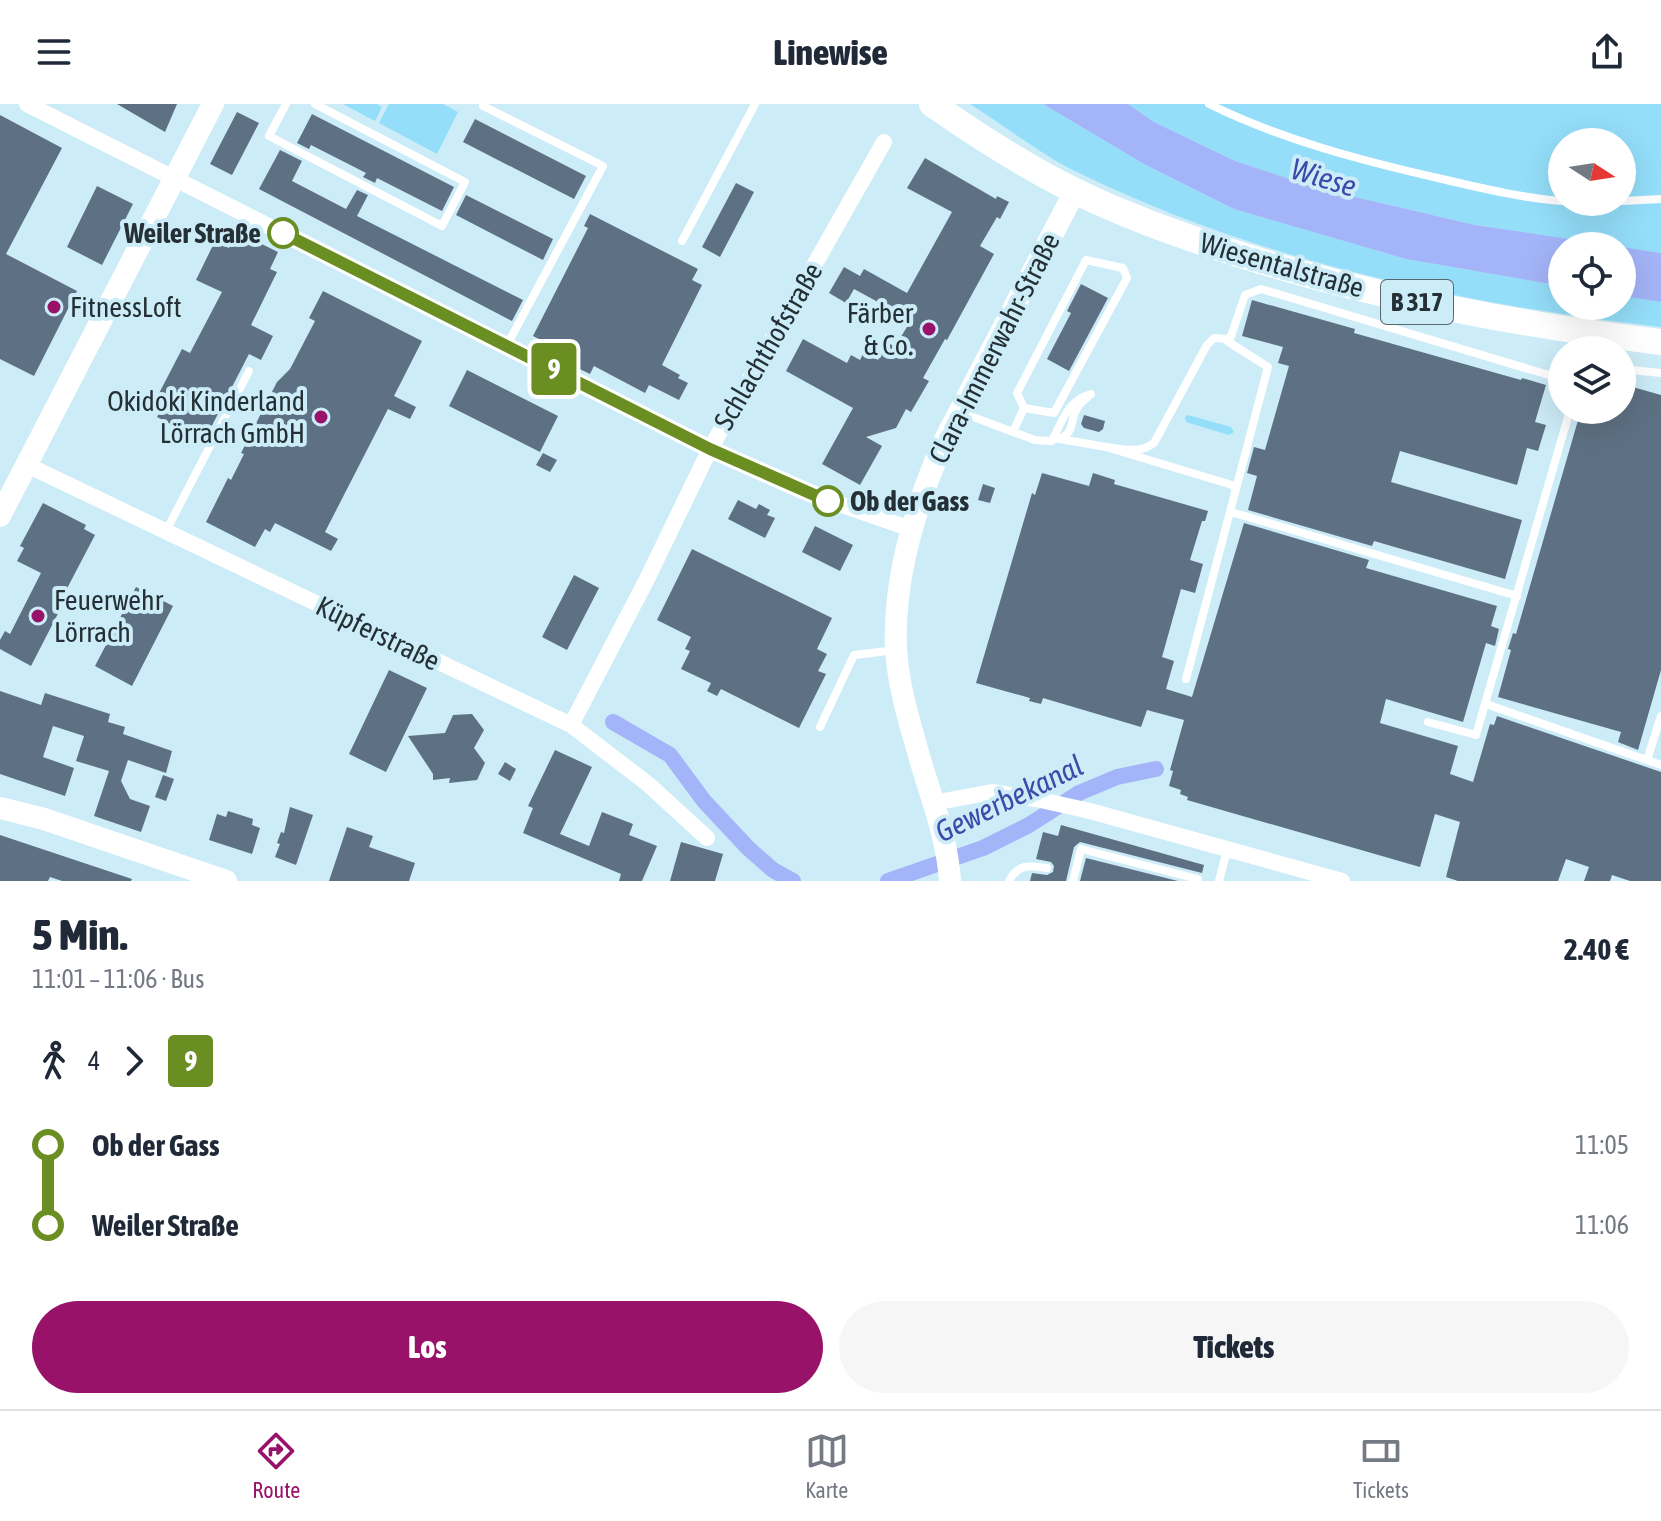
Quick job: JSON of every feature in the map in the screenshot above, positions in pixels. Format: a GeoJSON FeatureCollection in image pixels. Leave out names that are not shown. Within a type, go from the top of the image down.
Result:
{"type":"FeatureCollection","features":[{"type":"Feature","properties":{"kind":"main road","name":"Wiesentalstraße"},"geometry":{"type":"LineString","coordinates":[[932,104],[965,127],[1075,191],[1179,235],[1357,288],[1544,326],[1661,342]]}},
{"type":"Feature","properties":{"kind":"street"},"geometry":{"type":"LineString","coordinates":[[27,104],[710,449],[802,491],[911,529]]}},
{"type":"Feature","properties":{"kind":"street"},"geometry":{"type":"LineString","coordinates":[[0,516],[213,104]]}},
{"type":"Feature","properties":{"kind":"street","name":"Schlachthofstraße"},"geometry":{"type":"LineString","coordinates":[[571,725],[710,449],[884,142]]}},
{"type":"Feature","properties":{"kind":"street","name":"Clara-Immerwahr-Straße"},"geometry":{"type":"LineString","coordinates":[[950,877],[944,838],[903,695],[896,650],[898,610],[911,529],[924,485],[959,412],[1075,191]]}},
{"type":"Feature","properties":{"kind":"street","name":"Küpferstraße"},"geometry":{"type":"LineString","coordinates":[[27,465],[571,725],[648,784],[707,838]]}},
{"type":"Feature","properties":{"kind":"street"},"geometry":{"type":"LineString","coordinates":[[933,803],[992,792],[1036,799],[1342,881]]}},
{"type":"Feature","properties":{"kind":"street"},"geometry":{"type":"LineString","coordinates":[[0,808],[44,819],[226,881]]}},
{"type":"Feature","properties":{"kind":"lane"},"geometry":{"type":"LineString","coordinates":[[286,104],[269,136],[442,226],[465,182],[315,104]]}},
{"type":"Feature","properties":{"kind":"lane"},"geometry":{"type":"LineString","coordinates":[[682,241],[755,104]]}},
{"type":"Feature","properties":{"kind":"lane"},"geometry":{"type":"LineString","coordinates":[[1209,104],[1277,132],[1390,167],[1486,189],[1548,199]]}},
{"type":"Feature","properties":{"kind":"lane"},"geometry":{"type":"LineString","coordinates":[[483,106],[603,166],[507,345]]}},
{"type":"Feature","properties":{"kind":"lane"},"geometry":{"type":"LineString","coordinates":[[1636,200],[1661,199]]}},
{"type":"Feature","properties":{"kind":"lane"},"geometry":{"type":"LineString","coordinates":[[1013,432],[1024,408],[1017,393],[1086,260],[1123,268],[1127,278],[1054,413],[1024,408]]}},
{"type":"Feature","properties":{"kind":"lane"},"geometry":{"type":"LineString","coordinates":[[1227,341],[1245,295],[1261,289],[1548,375]]}},
{"type":"Feature","properties":{"kind":"lane"},"geometry":{"type":"LineString","coordinates":[[959,412],[1035,440],[1134,451],[1146,449],[1154,443],[1207,345],[1214,338],[1227,341],[1268,367],[1186,679]]}},
{"type":"Feature","properties":{"kind":"lane"},"geometry":{"type":"LineString","coordinates":[[1636,370],[1661,373]]}},
{"type":"Feature","properties":{"kind":"lane"},"geometry":{"type":"LineString","coordinates":[[166,532],[249,371]]}},
{"type":"Feature","properties":{"kind":"lane"},"geometry":{"type":"LineString","coordinates":[[1091,394],[1077,407],[1070,432],[1066,437],[1055,440],[1072,404],[1079,397],[1091,394]]}},
{"type":"Feature","properties":{"kind":"lane"},"geometry":{"type":"LineString","coordinates":[[1428,722],[1476,735],[1566,424]]}},
{"type":"Feature","properties":{"kind":"lane"},"geometry":{"type":"LineString","coordinates":[[1106,447],[1232,485],[1236,489]]}},
{"type":"Feature","properties":{"kind":"lane"},"geometry":{"type":"LineString","coordinates":[[1231,512],[1517,596]]}},
{"type":"Feature","properties":{"kind":"lane"},"geometry":{"type":"LineString","coordinates":[[820,727],[854,655],[896,650]]}},
{"type":"Feature","properties":{"kind":"lane"},"geometry":{"type":"LineString","coordinates":[[1486,704],[1661,765]]}},
{"type":"Feature","properties":{"kind":"lane"},"geometry":{"type":"LineString","coordinates":[[1647,760],[1661,716]]}},
{"type":"Feature","properties":{"kind":"lane"},"geometry":{"type":"LineString","coordinates":[[1073,881],[1081,849],[1197,881]]}},
{"type":"Feature","properties":{"kind":"lane"},"geometry":{"type":"LineString","coordinates":[[1219,881],[1228,849]]}},
{"type":"Feature","properties":{"kind":"lane"},"geometry":{"type":"LineString","coordinates":[[1009,881],[1019,868],[1028,865],[1047,868]]}},
{"type":"Feature","properties":{"kind":"shaded area"},"geometry":{"type":"Polygon","coordinates":[[[343,104],[377,104],[382,107],[375,121],[343,104]]]}},
{"type":"Feature","properties":{"kind":"shaded area"},"geometry":{"type":"Polygon","coordinates":[[[389,104],[443,104],[458,112],[437,154],[379,123],[389,104]]]}},
{"type":"Feature","properties":{"kind":"shaded area"},"geometry":{"type":"Polygon","coordinates":[[[970,104],[1043,104],[1144,164],[1234,209],[1406,259],[1548,284],[1548,311],[1436,291],[1289,254],[1217,231],[1146,203],[1063,165],[970,104]]]}},
{"type":"Feature","properties":{"kind":"shaded area"},"geometry":{"type":"Polygon","coordinates":[[[1043,104],[1128,104],[1154,122],[1235,161],[1317,188],[1475,225],[1548,236],[1548,284],[1406,259],[1234,209],[1144,164],[1043,104]]]}},
{"type":"Feature","properties":{"kind":"shaded area"},"geometry":{"type":"Polygon","coordinates":[[[1128,104],[1661,104],[1661,253],[1636,249],[1636,232],[1548,232],[1548,236],[1475,225],[1317,188],[1235,161],[1154,122],[1128,104]]]}},
{"type":"Feature","properties":{"kind":"shaded area"},"geometry":{"type":"Polygon","coordinates":[[[1636,249],[1661,253],[1661,302],[1636,298],[1636,249]]]}},
{"type":"Feature","properties":{"kind":"shaded area"},"geometry":{"type":"Polygon","coordinates":[[[1636,298],[1661,302],[1661,327],[1608,320],[1636,320],[1636,298]]]}},
{"type":"Feature","properties":{"kind":"shaded area"},"geometry":{"type":"Polygon","coordinates":[[[1188,415],[1231,427],[1234,432],[1229,435],[1186,422],[1188,415]]]}},
{"type":"Feature","properties":{"kind":"building"},"geometry":{"type":"Polygon","coordinates":[[[117,104],[177,104],[165,132],[117,104]]]}},
{"type":"Feature","properties":{"kind":"building"},"geometry":{"type":"Polygon","coordinates":[[[237,112],[259,123],[232,175],[210,164],[237,112]]]}},
{"type":"Feature","properties":{"kind":"building"},"geometry":{"type":"Polygon","coordinates":[[[312,114],[454,187],[442,211],[377,178],[375,183],[363,177],[366,173],[311,145],[309,149],[297,143],[312,114]]]}},
{"type":"Feature","properties":{"kind":"building"},"geometry":{"type":"Polygon","coordinates":[[[0,115],[62,148],[6,254],[77,291],[34,376],[0,359],[0,115]]]}},
{"type":"Feature","properties":{"kind":"building"},"geometry":{"type":"Polygon","coordinates":[[[475,119],[586,176],[574,199],[463,142],[475,119]]]}},
{"type":"Feature","properties":{"kind":"building"},"geometry":{"type":"Polygon","coordinates":[[[280,150],[302,161],[292,181],[346,209],[357,190],[368,195],[357,216],[523,300],[512,321],[259,189],[280,150]]]}},
{"type":"Feature","properties":{"kind":"building","name":"Färber & Co."},"geometry":{"type":"Polygon","coordinates":[[[925,158],[996,199],[997,196],[1009,202],[980,246],[994,254],[923,378],[929,381],[911,412],[906,409],[896,428],[866,437],[882,446],[860,485],[822,464],[853,408],[786,371],[803,339],[847,363],[851,355],[860,360],[864,352],[878,360],[887,342],[895,347],[911,320],[854,289],[846,303],[829,293],[844,267],[860,276],[864,269],[907,293],[952,212],[907,188],[925,158]]]}},
{"type":"Feature","properties":{"kind":"building"},"geometry":{"type":"Polygon","coordinates":[[[736,183],[754,192],[720,257],[702,247],[736,183]]]}},
{"type":"Feature","properties":{"kind":"building"},"geometry":{"type":"Polygon","coordinates":[[[97,186],[133,204],[102,265],[67,247],[97,186]]]}},
{"type":"Feature","properties":{"kind":"building"},"geometry":{"type":"Polygon","coordinates":[[[466,195],[553,239],[543,260],[456,215],[466,195]]]}},
{"type":"Feature","properties":{"kind":"building"},"geometry":{"type":"Polygon","coordinates":[[[590,214],[698,269],[692,280],[702,285],[662,365],[688,383],[679,400],[649,385],[645,393],[594,366],[590,374],[569,364],[573,356],[533,336],[588,228],[584,226],[590,214]]]}},
{"type":"Feature","properties":{"kind":"building"},"geometry":{"type":"Polygon","coordinates":[[[237,232],[278,252],[270,269],[277,272],[251,325],[273,336],[261,360],[249,354],[204,441],[157,417],[162,407],[154,403],[182,349],[190,353],[222,292],[196,280],[215,241],[229,248],[237,232]]]}},
{"type":"Feature","properties":{"kind":"building"},"geometry":{"type":"Polygon","coordinates":[[[1081,284],[1108,298],[1069,371],[1047,359],[1071,313],[1067,311],[1081,284]]]}},
{"type":"Feature","properties":{"kind":"building","name":"Okidoki Kinderland Lörrach GmbH"},"geometry":{"type":"Polygon","coordinates":[[[323,291],[422,341],[394,396],[416,407],[410,419],[388,409],[325,532],[338,539],[331,551],[275,523],[270,532],[265,529],[255,547],[206,522],[228,478],[231,480],[244,454],[241,453],[277,382],[290,369],[315,321],[309,318],[323,291]]]}},
{"type":"Feature","properties":{"kind":"building"},"geometry":{"type":"Polygon","coordinates":[[[1252,300],[1355,329],[1354,333],[1546,385],[1535,422],[1546,425],[1538,451],[1527,448],[1517,485],[1400,451],[1391,482],[1522,520],[1505,579],[1374,541],[1372,546],[1248,510],[1257,476],[1247,473],[1254,447],[1265,450],[1289,366],[1278,363],[1283,347],[1242,336],[1252,300]]]}},
{"type":"Feature","properties":{"kind":"building"},"geometry":{"type":"Polygon","coordinates":[[[467,370],[558,416],[540,452],[449,406],[467,370]]]}},
{"type":"Feature","properties":{"kind":"building"},"geometry":{"type":"Polygon","coordinates":[[[1636,388],[1661,395],[1661,670],[1638,750],[1618,742],[1621,732],[1498,697],[1511,650],[1508,649],[1513,633],[1516,634],[1577,424],[1636,424],[1636,388]]]}},
{"type":"Feature","properties":{"kind":"building"},"geometry":{"type":"Polygon","coordinates":[[[1084,415],[1105,421],[1103,429],[1099,432],[1084,428],[1081,424],[1084,415]]]}},
{"type":"Feature","properties":{"kind":"building"},"geometry":{"type":"Polygon","coordinates":[[[543,453],[557,460],[550,472],[536,465],[543,453]]]}},
{"type":"Feature","properties":{"kind":"building"},"geometry":{"type":"Polygon","coordinates":[[[1042,473],[1089,486],[1093,473],[1115,480],[1114,484],[1208,511],[1190,560],[1203,564],[1195,593],[1181,589],[1162,657],[1174,661],[1166,689],[1192,697],[1244,523],[1369,560],[1366,568],[1497,606],[1491,626],[1499,629],[1495,646],[1486,643],[1463,722],[1386,699],[1380,723],[1458,746],[1450,774],[1473,782],[1490,724],[1494,725],[1497,716],[1661,772],[1661,881],[1630,881],[1612,875],[1610,881],[1584,881],[1589,867],[1566,859],[1558,881],[1458,881],[1446,877],[1460,822],[1435,814],[1420,867],[1187,800],[1188,797],[1180,794],[1181,790],[1169,786],[1173,771],[1170,770],[1184,720],[1147,710],[1141,727],[1043,698],[1041,704],[1029,701],[1030,698],[976,683],[1032,493],[1035,495],[1042,473]]]}},
{"type":"Feature","properties":{"kind":"building"},"geometry":{"type":"Polygon","coordinates":[[[983,484],[995,488],[990,503],[978,500],[983,484]]]}},
{"type":"Feature","properties":{"kind":"building"},"geometry":{"type":"Polygon","coordinates":[[[738,500],[756,509],[759,504],[770,510],[767,515],[775,518],[765,538],[728,519],[738,500]]]}},
{"type":"Feature","properties":{"kind":"building"},"geometry":{"type":"Polygon","coordinates":[[[43,503],[86,525],[84,529],[95,535],[31,666],[0,649],[0,640],[5,631],[10,634],[41,573],[17,561],[24,548],[20,546],[43,503]]]}},
{"type":"Feature","properties":{"kind":"building"},"geometry":{"type":"Polygon","coordinates":[[[815,526],[853,545],[840,571],[802,552],[815,526]]]}},
{"type":"Feature","properties":{"kind":"building"},"geometry":{"type":"Polygon","coordinates":[[[692,549],[832,618],[817,649],[827,654],[818,671],[826,674],[799,728],[721,689],[717,696],[707,691],[711,683],[681,669],[690,651],[685,649],[691,637],[657,620],[692,549]]]}},
{"type":"Feature","properties":{"kind":"building"},"geometry":{"type":"Polygon","coordinates":[[[574,575],[599,588],[567,650],[542,637],[574,575]]]}},
{"type":"Feature","properties":{"kind":"building"},"geometry":{"type":"Polygon","coordinates":[[[136,587],[173,606],[132,686],[95,666],[136,587]]]}},
{"type":"Feature","properties":{"kind":"building"},"geometry":{"type":"Polygon","coordinates":[[[389,670],[427,688],[386,772],[349,754],[389,670]]]}},
{"type":"Feature","properties":{"kind":"building"},"geometry":{"type":"Polygon","coordinates":[[[0,691],[41,705],[45,693],[110,714],[108,722],[125,727],[123,734],[172,751],[166,773],[128,760],[121,781],[130,799],[150,806],[141,832],[94,816],[109,771],[76,761],[84,736],[53,726],[43,757],[74,768],[65,796],[0,774],[0,691]]]}},
{"type":"Feature","properties":{"kind":"building"},"geometry":{"type":"Polygon","coordinates":[[[472,714],[484,730],[474,748],[485,763],[477,780],[449,783],[450,778],[433,780],[433,774],[408,736],[445,733],[453,715],[472,714]]]}},
{"type":"Feature","properties":{"kind":"building"},"geometry":{"type":"Polygon","coordinates":[[[555,750],[592,767],[560,834],[589,846],[602,812],[633,824],[629,835],[657,846],[642,881],[619,881],[621,874],[523,833],[533,808],[528,806],[555,750]]]}},
{"type":"Feature","properties":{"kind":"building"},"geometry":{"type":"Polygon","coordinates":[[[505,762],[516,769],[510,781],[498,774],[505,762]]]}},
{"type":"Feature","properties":{"kind":"building"},"geometry":{"type":"Polygon","coordinates":[[[163,775],[174,779],[166,801],[155,797],[163,775]]]}},
{"type":"Feature","properties":{"kind":"building"},"geometry":{"type":"Polygon","coordinates":[[[290,807],[313,815],[296,865],[275,857],[290,807]]]}},
{"type":"Feature","properties":{"kind":"building"},"geometry":{"type":"Polygon","coordinates":[[[228,811],[253,819],[252,825],[260,828],[252,854],[209,840],[217,814],[226,817],[228,811]]]}},
{"type":"Feature","properties":{"kind":"building"},"geometry":{"type":"Polygon","coordinates":[[[1061,825],[1204,865],[1202,873],[1080,842],[1074,847],[1066,881],[1030,881],[1032,873],[1047,875],[1053,872],[1051,862],[1036,859],[1043,832],[1058,836],[1061,825]]]}},
{"type":"Feature","properties":{"kind":"building"},"geometry":{"type":"Polygon","coordinates":[[[347,827],[373,836],[369,847],[415,863],[409,881],[329,881],[347,827]]]}},
{"type":"Feature","properties":{"kind":"building"},"geometry":{"type":"Polygon","coordinates":[[[0,835],[132,879],[62,881],[50,877],[48,881],[0,881],[0,835]]]}},
{"type":"Feature","properties":{"kind":"building"},"geometry":{"type":"Polygon","coordinates":[[[681,842],[723,854],[715,881],[670,881],[681,842]]]}},
{"type":"Feature","properties":{"kind":"building"},"geometry":{"type":"Polygon","coordinates":[[[1086,858],[1178,881],[1080,881],[1086,858]]]}},
{"type":"Feature","properties":{"kind":"waterway","name":"Gewerbekanal"},"geometry":{"type":"LineString","coordinates":[[613,722],[670,755],[704,801],[748,848],[773,870],[793,881]]}},
{"type":"Feature","properties":{"kind":"waterway","name":"Gewerbekanal"},"geometry":{"type":"LineString","coordinates":[[888,881],[983,848],[1029,825],[1079,793],[1117,777],[1156,769]]}},
{"type":"Feature","properties":{"kind":"bus line","name":"9"},"geometry":{"type":"LineString","coordinates":[[283,233],[710,449],[828,501]]}},
{"type":"Feature","properties":{"kind":"place","name":"Weiler Straße"},"geometry":{"type":"Point","coordinates":[283,233]}},
{"type":"Feature","properties":{"kind":"place","name":"FitnessLoft"},"geometry":{"type":"Point","coordinates":[54,307]}},
{"type":"Feature","properties":{"kind":"place","name":"Färber & Co."},"geometry":{"type":"Point","coordinates":[929,329]}},
{"type":"Feature","properties":{"kind":"place","name":"Okidoki Kinderland Lörrach GmbH"},"geometry":{"type":"Point","coordinates":[321,417]}},
{"type":"Feature","properties":{"kind":"place","name":"Ob der Gass"},"geometry":{"type":"Point","coordinates":[828,501]}},
{"type":"Feature","properties":{"kind":"place","name":"Feuerwehr Lörrach"},"geometry":{"type":"Point","coordinates":[38,616]}},
{"type":"Feature","properties":{"kind":"water label","name":"Wiese"},"geometry":{"type":"Point","coordinates":[1324,177]}}]}
